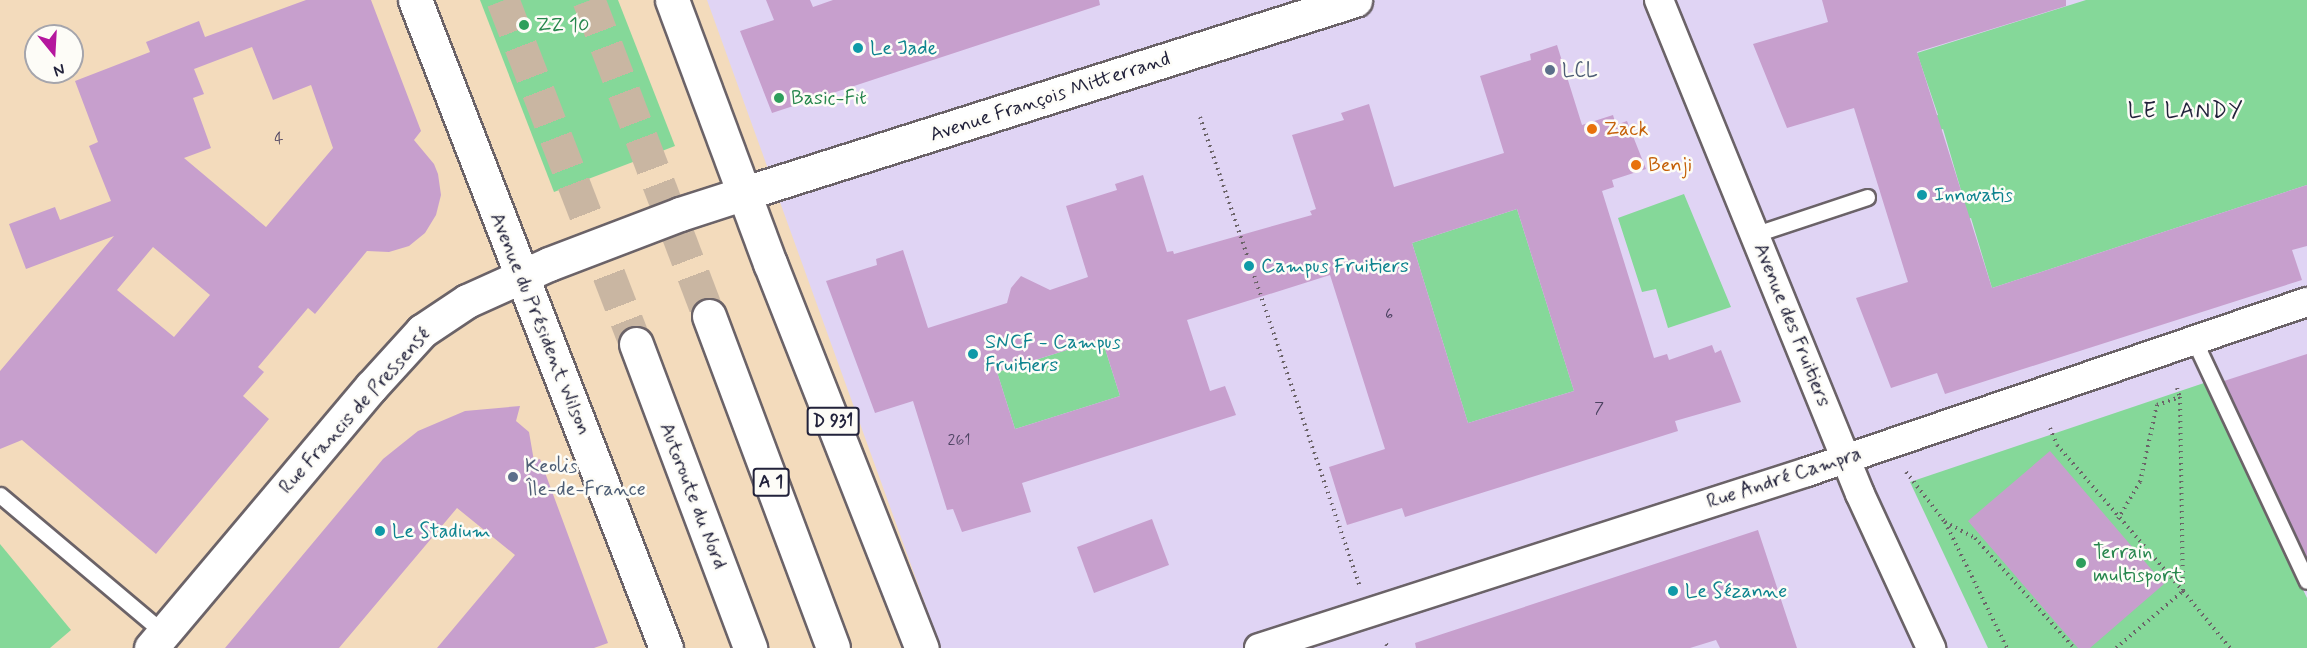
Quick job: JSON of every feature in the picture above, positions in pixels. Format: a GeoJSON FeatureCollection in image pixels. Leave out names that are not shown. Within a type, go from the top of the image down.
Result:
{"type":"FeatureCollection","features":[{"type":"Feature","properties":{"kind":"main road","name":"Avenue du Président Wilson"},"geometry":{"type":"LineString","coordinates":[[415,0],[666,648]]}},
{"type":"Feature","properties":{"kind":"main road","name":"D 931"},"geometry":{"type":"LineString","coordinates":[[672,0],[922,648]]}},
{"type":"Feature","properties":{"kind":"main road","name":"Avenue François Mitterrand"},"geometry":{"type":"LineString","coordinates":[[745,193],[1355,0]]}},
{"type":"Feature","properties":{"kind":"main road","name":"Rue Francis de Pressensé"},"geometry":{"type":"LineString","coordinates":[[158,640],[371,387],[422,331],[467,301],[521,277],[680,214],[745,193]]}},
{"type":"Feature","properties":{"kind":"main road","name":"A 1"},"geometry":{"type":"LineString","coordinates":[[709,316],[833,648]]}},
{"type":"Feature","properties":{"kind":"main road","name":"Autoroute du Nord"},"geometry":{"type":"LineString","coordinates":[[636,344],[750,648]]}},
{"type":"Feature","properties":{"kind":"street","name":"Avenue des Fruitiers"},"geometry":{"type":"LineString","coordinates":[[1659,0],[1756,234],[1845,458],[1931,648]]}},
{"type":"Feature","properties":{"kind":"street","name":"Rue André Campra"},"geometry":{"type":"LineString","coordinates":[[1259,648],[1845,458],[2307,302]]}},
{"type":"Feature","properties":{"kind":"lane"},"geometry":{"type":"LineString","coordinates":[[1756,234],[1867,197]]}},
{"type":"Feature","properties":{"kind":"lane"},"geometry":{"type":"LineString","coordinates":[[2194,340],[2307,581]]}},
{"type":"Feature","properties":{"kind":"lane"},"geometry":{"type":"LineString","coordinates":[[0,495],[158,640]]}},
{"type":"Feature","properties":{"kind":"path"},"geometry":{"type":"LineString","coordinates":[[1200,117],[1369,613]]}},
{"type":"Feature","properties":{"kind":"path"},"geometry":{"type":"LineString","coordinates":[[2177,388],[2180,398],[2183,591]]}},
{"type":"Feature","properties":{"kind":"path"},"geometry":{"type":"LineString","coordinates":[[2118,519],[2140,482],[2157,405],[2180,398]]}},
{"type":"Feature","properties":{"kind":"path"},"geometry":{"type":"LineString","coordinates":[[2050,428],[2057,445],[2230,648]]}},
{"type":"Feature","properties":{"kind":"path"},"geometry":{"type":"LineString","coordinates":[[1901,468],[1945,522],[2007,648]]}},
{"type":"Feature","properties":{"kind":"path"},"geometry":{"type":"LineString","coordinates":[[1945,522],[1975,538],[2074,648]]}},
{"type":"Feature","properties":{"kind":"path"},"geometry":{"type":"LineString","coordinates":[[2116,648],[2183,591]]}},
{"type":"Feature","properties":{"kind":"shaded area"},"geometry":{"type":"Polygon","coordinates":[[[707,0],[2307,0],[2307,648],[941,648],[707,0]]]}},
{"type":"Feature","properties":{"kind":"green space"},"geometry":{"type":"Polygon","coordinates":[[[480,0],[618,0],[675,146],[554,192],[480,0]]]}},
{"type":"Feature","properties":{"kind":"green space"},"geometry":{"type":"Polygon","coordinates":[[[2086,0],[2307,0],[2307,185],[1992,288],[1971,218],[1953,224],[1965,204],[1943,129],[1926,135],[1920,121],[1938,115],[1917,53],[2086,0]]]}},
{"type":"Feature","properties":{"kind":"green space"},"geometry":{"type":"Polygon","coordinates":[[[1684,194],[1731,307],[1668,328],[1656,289],[1642,292],[1618,218],[1684,194]]]}},
{"type":"Feature","properties":{"kind":"green space"},"geometry":{"type":"Polygon","coordinates":[[[1517,209],[1574,391],[1468,423],[1412,243],[1517,209]]]}},
{"type":"Feature","properties":{"kind":"green space"},"geometry":{"type":"Polygon","coordinates":[[[1102,339],[1120,396],[1015,429],[997,372],[1102,339]]]}},
{"type":"Feature","properties":{"kind":"green space"},"geometry":{"type":"Polygon","coordinates":[[[2204,383],[2307,598],[2307,648],[1988,648],[1910,482],[2204,383]]]}},
{"type":"Feature","properties":{"kind":"green space"},"geometry":{"type":"Polygon","coordinates":[[[0,544],[71,630],[50,648],[0,648],[0,544]]]}},
{"type":"Feature","properties":{"kind":"building"},"geometry":{"type":"Polygon","coordinates":[[[306,0],[371,0],[421,131],[414,140],[434,164],[441,195],[436,215],[425,233],[409,246],[389,252],[367,251],[315,314],[308,308],[258,367],[264,372],[243,396],[269,419],[156,554],[22,440],[0,449],[0,371],[114,236],[26,269],[9,224],[55,207],[60,220],[111,201],[89,146],[98,142],[76,84],[84,84],[84,78],[150,52],[146,42],[199,21],[205,37],[306,0]],[[252,47],[194,69],[204,94],[193,98],[211,148],[184,158],[266,227],[333,148],[311,85],[273,100],[252,47]],[[153,247],[117,290],[174,337],[210,295],[153,247]]]}},
{"type":"Feature","properties":{"kind":"building","name":"Le Jade"},"geometry":{"type":"Polygon","coordinates":[[[766,0],[810,0],[813,7],[833,0],[1099,0],[1100,5],[772,113],[740,31],[774,20],[766,0]]]}},
{"type":"Feature","properties":{"kind":"building","name":"Innovatis"},"geometry":{"type":"Polygon","coordinates":[[[1822,0],[2066,0],[2066,6],[1917,52],[1992,288],[2307,185],[2307,246],[2292,250],[2302,280],[1945,394],[1937,373],[1891,388],[1856,298],[1908,282],[1854,108],[1787,128],[1753,44],[1828,22],[1822,0]]]}},
{"type":"Feature","properties":{"kind":"building"},"geometry":{"type":"Polygon","coordinates":[[[1557,45],[1582,125],[1613,115],[1616,125],[1627,121],[1646,169],[1612,180],[1614,187],[1602,191],[1654,358],[1667,354],[1669,360],[1712,345],[1715,353],[1721,350],[1741,402],[1675,421],[1678,431],[1405,517],[1402,508],[1347,525],[1329,467],[1385,449],[1330,275],[1187,320],[1210,391],[1225,386],[1236,415],[1022,483],[1031,512],[962,532],[953,509],[947,510],[913,401],[875,413],[826,281],[877,265],[876,259],[903,250],[928,328],[1007,303],[1011,288],[1021,276],[1050,290],[1088,277],[1066,206],[1117,190],[1115,184],[1143,175],[1167,252],[1173,251],[1174,254],[1312,215],[1310,211],[1316,209],[1292,135],[1344,120],[1341,113],[1369,104],[1394,187],[1504,153],[1480,76],[1531,60],[1530,54],[1557,45]],[[1517,209],[1412,243],[1468,423],[1574,391],[1517,209]],[[1102,339],[997,372],[1015,429],[1120,396],[1102,339]]]}},
{"type":"Feature","properties":{"kind":"building"},"geometry":{"type":"Polygon","coordinates":[[[2307,354],[2307,558],[2224,381],[2307,354]]]}},
{"type":"Feature","properties":{"kind":"building","name":"Le Stadium"},"geometry":{"type":"Polygon","coordinates":[[[520,406],[516,421],[529,432],[534,461],[540,459],[608,643],[594,648],[437,648],[515,555],[457,508],[339,648],[225,648],[383,459],[418,431],[465,411],[520,406]]]}},
{"type":"Feature","properties":{"kind":"building"},"geometry":{"type":"Polygon","coordinates":[[[2050,451],[2164,584],[2090,648],[2078,648],[1968,521],[2050,451]]]}},
{"type":"Feature","properties":{"kind":"building"},"geometry":{"type":"Polygon","coordinates":[[[1152,519],[1169,565],[1094,593],[1077,547],[1152,519]]]}},
{"type":"Feature","properties":{"kind":"building","name":"Le Sézanne"},"geometry":{"type":"Polygon","coordinates":[[[1758,530],[1797,648],[1720,648],[1716,640],[1690,648],[1416,648],[1415,643],[1758,530]]]}},
{"type":"Feature","properties":{"kind":"tunnel"},"geometry":{"type":"LineString","coordinates":[[503,0],[636,344]]}},
{"type":"Feature","properties":{"kind":"tunnel"},"geometry":{"type":"LineString","coordinates":[[589,0],[709,316]]}},
{"type":"Feature","properties":{"kind":"place","name":"ZZ 10"},"geometry":{"type":"Point","coordinates":[524,25]}},
{"type":"Feature","properties":{"kind":"place","name":"Le Jade"},"geometry":{"type":"Point","coordinates":[858,48]}},
{"type":"Feature","properties":{"kind":"place","name":"LCL"},"geometry":{"type":"Point","coordinates":[1550,70]}},
{"type":"Feature","properties":{"kind":"place","name":"Basic-Fit"},"geometry":{"type":"Point","coordinates":[779,98]}},
{"type":"Feature","properties":{"kind":"place","name":"Zack"},"geometry":{"type":"Point","coordinates":[1592,129]}},
{"type":"Feature","properties":{"kind":"place","name":"Benji"},"geometry":{"type":"Point","coordinates":[1636,165]}},
{"type":"Feature","properties":{"kind":"place","name":"Innovatis"},"geometry":{"type":"Point","coordinates":[1922,195]}},
{"type":"Feature","properties":{"kind":"place","name":"Campus Fruitiers"},"geometry":{"type":"Point","coordinates":[1249,266]}},
{"type":"Feature","properties":{"kind":"place","name":"SNCF - Campus Fruitiers"},"geometry":{"type":"Point","coordinates":[973,354]}},
{"type":"Feature","properties":{"kind":"place","name":"Keolis Île-de-France"},"geometry":{"type":"Point","coordinates":[513,477]}},
{"type":"Feature","properties":{"kind":"place","name":"Le Stadium"},"geometry":{"type":"Point","coordinates":[380,531]}},
{"type":"Feature","properties":{"kind":"place","name":"Terrain multisport"},"geometry":{"type":"Point","coordinates":[2081,563]}},
{"type":"Feature","properties":{"kind":"place","name":"Le Sézanne"},"geometry":{"type":"Point","coordinates":[1673,591]}},
{"type":"Feature","properties":{"kind":"district","name":"LE LANDY"},"geometry":{"type":"Point","coordinates":[2186,112]}}]}
